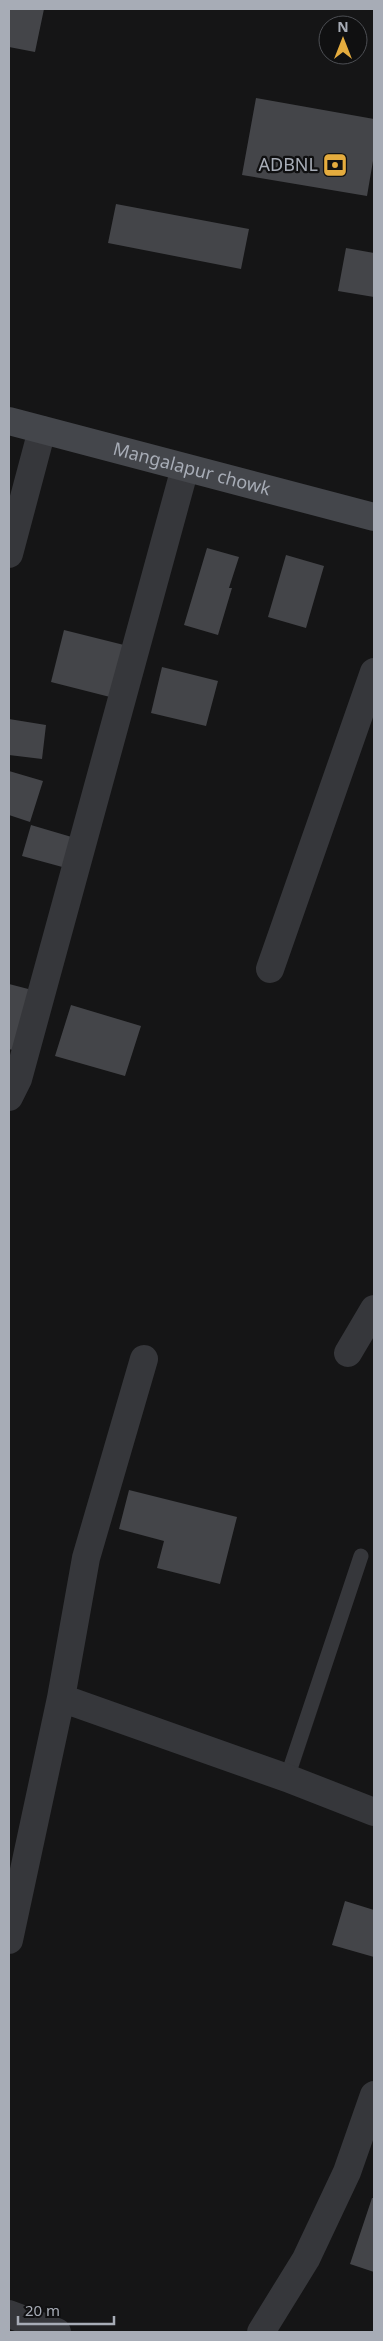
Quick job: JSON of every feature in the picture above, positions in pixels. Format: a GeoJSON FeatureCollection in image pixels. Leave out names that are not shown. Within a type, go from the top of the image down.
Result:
{"type":"FeatureCollection","features":[{"type":"Feature","properties":{"kind":"street","name":"Mangalapur chowk"},"geometry":{"type":"LineString","coordinates":[[9,422],[374,517]]}},
{"type":"Feature","properties":{"kind":"street"},"geometry":{"type":"LineString","coordinates":[[9,554],[42,430]]}},
{"type":"Feature","properties":{"kind":"street"},"geometry":{"type":"LineString","coordinates":[[9,1097],[18,1079],[185,468]]}},
{"type":"Feature","properties":{"kind":"street"},"geometry":{"type":"LineString","coordinates":[[270,969],[374,672]]}},
{"type":"Feature","properties":{"kind":"street"},"geometry":{"type":"LineString","coordinates":[[348,1353],[374,1309]]}},
{"type":"Feature","properties":{"kind":"street"},"geometry":{"type":"LineString","coordinates":[[9,1940],[61,1698],[86,1558],[144,1359]]}},
{"type":"Feature","properties":{"kind":"street"},"geometry":{"type":"LineString","coordinates":[[61,1698],[287,1778],[374,1812]]}},
{"type":"Feature","properties":{"kind":"street"},"geometry":{"type":"LineString","coordinates":[[261,2332],[306,2259],[347,2172],[374,2095]]}},
{"type":"Feature","properties":{"kind":"street"},"geometry":{"type":"LineString","coordinates":[[9,2314],[57,2332]]}},
{"type":"Feature","properties":{"kind":"lane"},"geometry":{"type":"LineString","coordinates":[[287,1778],[361,1556]]}},
{"type":"Feature","properties":{"kind":"building"},"geometry":{"type":"Polygon","coordinates":[[[9,9],[44,9],[35,52],[9,47],[9,9]]]}},
{"type":"Feature","properties":{"kind":"building"},"geometry":{"type":"Polygon","coordinates":[[[256,98],[374,119],[374,155],[367,196],[242,175],[256,98]]]}},
{"type":"Feature","properties":{"kind":"building"},"geometry":{"type":"Polygon","coordinates":[[[116,204],[249,229],[241,269],[108,243],[116,204]]]}},
{"type":"Feature","properties":{"kind":"building"},"geometry":{"type":"Polygon","coordinates":[[[346,248],[374,253],[374,297],[338,291],[346,248]]]}},
{"type":"Feature","properties":{"kind":"building"},"geometry":{"type":"Polygon","coordinates":[[[207,548],[239,557],[229,588],[232,588],[218,635],[184,625],[207,548]]]}},
{"type":"Feature","properties":{"kind":"building"},"geometry":{"type":"Polygon","coordinates":[[[286,555],[324,566],[306,628],[268,617],[286,555]]]}},
{"type":"Feature","properties":{"kind":"building"},"geometry":{"type":"Polygon","coordinates":[[[64,630],[128,646],[114,698],[51,682],[64,630]]]}},
{"type":"Feature","properties":{"kind":"building"},"geometry":{"type":"Polygon","coordinates":[[[162,667],[218,681],[206,726],[151,713],[162,667]]]}},
{"type":"Feature","properties":{"kind":"building"},"geometry":{"type":"Polygon","coordinates":[[[9,719],[46,725],[42,759],[9,755],[9,719]]]}},
{"type":"Feature","properties":{"kind":"building"},"geometry":{"type":"Polygon","coordinates":[[[9,771],[43,781],[30,822],[9,815],[9,771]]]}},
{"type":"Feature","properties":{"kind":"building"},"geometry":{"type":"Polygon","coordinates":[[[31,825],[75,838],[66,868],[22,856],[31,825]]]}},
{"type":"Feature","properties":{"kind":"building"},"geometry":{"type":"Polygon","coordinates":[[[9,984],[36,991],[20,1052],[9,1049],[9,984]]]}},
{"type":"Feature","properties":{"kind":"building"},"geometry":{"type":"Polygon","coordinates":[[[71,1005],[141,1026],[125,1076],[55,1056],[71,1005]]]}},
{"type":"Feature","properties":{"kind":"building"},"geometry":{"type":"Polygon","coordinates":[[[129,1490],[237,1517],[220,1584],[157,1568],[164,1541],[119,1529],[129,1490]]]}},
{"type":"Feature","properties":{"kind":"building"},"geometry":{"type":"Polygon","coordinates":[[[345,1901],[374,1910],[374,1957],[332,1945],[345,1901]]]}},
{"type":"Feature","properties":{"kind":"building"},"geometry":{"type":"Polygon","coordinates":[[[372,2198],[374,2198],[374,2272],[350,2264],[372,2198]]]}},
{"type":"Feature","properties":{"kind":"place","name":"ADBNL"},"geometry":{"type":"Point","coordinates":[335,165]}}]}
